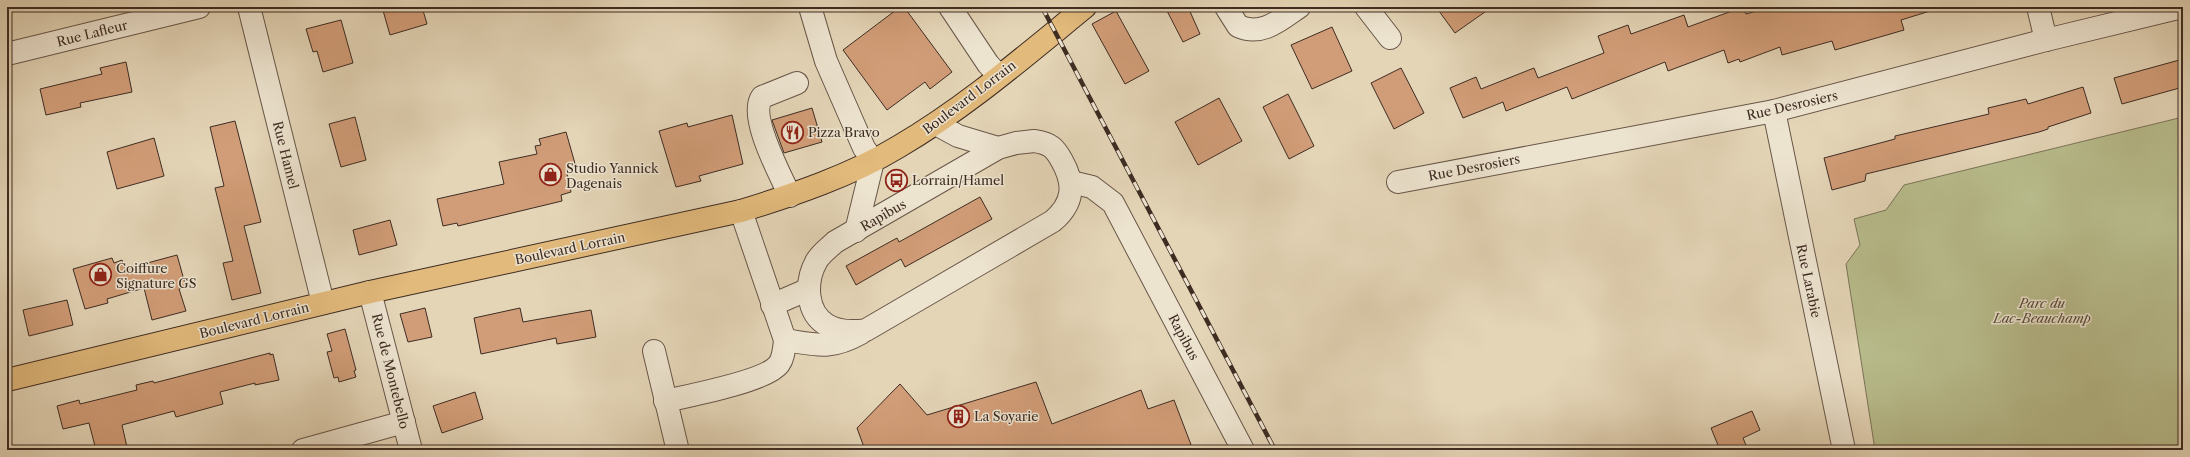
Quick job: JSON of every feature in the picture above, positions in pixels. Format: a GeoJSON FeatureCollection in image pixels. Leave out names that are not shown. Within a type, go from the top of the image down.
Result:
{"type":"FeatureCollection","features":[{"type":"Feature","properties":{"kind":"main road","name":"Boulevard Lorrain"},"geometry":{"type":"LineString","coordinates":[[7,380],[370,292],[741,211],[790,196],[873,161],[936,124],[1085,7]]}},
{"type":"Feature","properties":{"kind":"street","name":"Rue Lafleur"},"geometry":{"type":"LineString","coordinates":[[7,54],[199,7]]}},
{"type":"Feature","properties":{"kind":"street","name":"Rue Hamel"},"geometry":{"type":"LineString","coordinates":[[249,7],[323,303]]}},
{"type":"Feature","properties":{"kind":"street"},"geometry":{"type":"LineString","coordinates":[[810,7],[826,61],[864,148],[873,161],[856,231]]}},
{"type":"Feature","properties":{"kind":"street"},"geometry":{"type":"LineString","coordinates":[[950,7],[988,64],[999,76]]}},
{"type":"Feature","properties":{"kind":"street"},"geometry":{"type":"LineString","coordinates":[[1226,7],[1238,26],[1254,30],[1267,29],[1299,7]]}},
{"type":"Feature","properties":{"kind":"street"},"geometry":{"type":"LineString","coordinates":[[1366,7],[1390,38]]}},
{"type":"Feature","properties":{"kind":"street"},"geometry":{"type":"LineString","coordinates":[[2038,7],[2046,40]]}},
{"type":"Feature","properties":{"kind":"street","name":"Rue Desrosiers"},"geometry":{"type":"LineString","coordinates":[[1398,182],[1774,111],[2046,40],[2182,7]]}},
{"type":"Feature","properties":{"kind":"street"},"geometry":{"type":"LineString","coordinates":[[790,196],[769,152],[759,118],[759,101],[762,97],[797,83]]}},
{"type":"Feature","properties":{"kind":"street","name":"Rue Larabie"},"geometry":{"type":"LineString","coordinates":[[1774,111],[1844,450]]}},
{"type":"Feature","properties":{"kind":"street"},"geometry":{"type":"LineString","coordinates":[[936,124],[958,136],[998,148]]}},
{"type":"Feature","properties":{"kind":"street","name":"Rapibus"},"geometry":{"type":"LineString","coordinates":[[785,340],[820,346],[847,341],[866,330],[1053,221],[1063,213],[1070,197],[1071,182],[1069,173],[1056,148],[1045,142],[1016,143],[998,148],[835,242],[817,261],[811,273],[809,300],[818,318],[827,326],[852,332],[866,330]]}},
{"type":"Feature","properties":{"kind":"street","name":"Rapibus"},"geometry":{"type":"LineString","coordinates":[[1071,182],[1092,187],[1113,203],[1243,450]]}},
{"type":"Feature","properties":{"kind":"street"},"geometry":{"type":"LineString","coordinates":[[665,401],[763,376],[780,363],[783,355],[785,340],[741,211]]}},
{"type":"Feature","properties":{"kind":"street"},"geometry":{"type":"LineString","coordinates":[[772,305],[809,289]]}},
{"type":"Feature","properties":{"kind":"street","name":"Rue de Montebello"},"geometry":{"type":"LineString","coordinates":[[370,292],[411,450]]}},
{"type":"Feature","properties":{"kind":"street"},"geometry":{"type":"LineString","coordinates":[[654,351],[665,401],[678,447]]}},
{"type":"Feature","properties":{"kind":"street"},"geometry":{"type":"LineString","coordinates":[[304,450],[404,422]]}},
{"type":"Feature","properties":{"kind":"green space","name":"Parc du Lac-Beauchamp"},"geometry":{"type":"Polygon","coordinates":[[[2183,117],[2183,450],[1875,450],[1846,264],[1860,245],[1854,219],[1886,210],[1904,185],[2183,117]]]}},
{"type":"Feature","properties":{"kind":"building"},"geometry":{"type":"Polygon","coordinates":[[[382,7],[422,7],[427,24],[390,35],[382,7]]]}},
{"type":"Feature","properties":{"kind":"building"},"geometry":{"type":"Polygon","coordinates":[[[900,7],[904,7],[952,72],[930,89],[925,82],[887,110],[843,50],[900,7]]]}},
{"type":"Feature","properties":{"kind":"building"},"geometry":{"type":"Polygon","coordinates":[[[1165,7],[1188,7],[1200,34],[1183,42],[1165,7]]]}},
{"type":"Feature","properties":{"kind":"building"},"geometry":{"type":"Polygon","coordinates":[[[1436,7],[1492,7],[1455,33],[1436,7]]]}},
{"type":"Feature","properties":{"kind":"building"},"geometry":{"type":"Polygon","coordinates":[[[1743,7],[1746,14],[1770,7],[1930,7],[1930,11],[1901,20],[1904,30],[1835,50],[1832,41],[1782,55],[1780,47],[1740,62],[1739,59],[1728,63],[1724,50],[1668,71],[1665,62],[1572,99],[1567,87],[1506,111],[1503,102],[1463,118],[1450,88],[1476,77],[1481,89],[1534,68],[1538,78],[1604,53],[1598,36],[1628,25],[1631,34],[1684,15],[1688,27],[1743,7]]]}},
{"type":"Feature","properties":{"kind":"building"},"geometry":{"type":"Polygon","coordinates":[[[1116,11],[1149,71],[1125,84],[1092,24],[1116,11]]]}},
{"type":"Feature","properties":{"kind":"building"},"geometry":{"type":"Polygon","coordinates":[[[341,20],[353,63],[323,72],[317,51],[313,52],[306,29],[341,20]]]}},
{"type":"Feature","properties":{"kind":"building"},"geometry":{"type":"Polygon","coordinates":[[[1332,27],[1352,71],[1312,89],[1291,45],[1332,27]]]}},
{"type":"Feature","properties":{"kind":"building"},"geometry":{"type":"Polygon","coordinates":[[[2183,59],[2183,87],[2122,104],[2114,78],[2183,59]]]}},
{"type":"Feature","properties":{"kind":"building"},"geometry":{"type":"Polygon","coordinates":[[[126,62],[132,92],[80,103],[81,107],[46,115],[40,89],[102,74],[100,68],[126,62]]]}},
{"type":"Feature","properties":{"kind":"building"},"geometry":{"type":"Polygon","coordinates":[[[1401,68],[1424,113],[1394,129],[1371,83],[1401,68]]]}},
{"type":"Feature","properties":{"kind":"building"},"geometry":{"type":"Polygon","coordinates":[[[2083,87],[2091,113],[2048,127],[2048,129],[2039,132],[1866,174],[1865,181],[1832,190],[1824,158],[1895,139],[1895,136],[1989,114],[1988,108],[2026,99],[2028,104],[2083,87]]]}},
{"type":"Feature","properties":{"kind":"building"},"geometry":{"type":"Polygon","coordinates":[[[1288,94],[1314,146],[1289,159],[1263,107],[1288,94]]]}},
{"type":"Feature","properties":{"kind":"building"},"geometry":{"type":"Polygon","coordinates":[[[1219,98],[1242,141],[1198,165],[1175,122],[1219,98]]]}},
{"type":"Feature","properties":{"kind":"building","name":"Pizza Bravo"},"geometry":{"type":"Polygon","coordinates":[[[812,108],[822,142],[784,153],[772,120],[812,108]]]}},
{"type":"Feature","properties":{"kind":"building"},"geometry":{"type":"Polygon","coordinates":[[[732,115],[743,164],[699,176],[701,181],[676,187],[659,131],[687,123],[688,127],[732,115]]]}},
{"type":"Feature","properties":{"kind":"building"},"geometry":{"type":"Polygon","coordinates":[[[355,117],[366,160],[341,167],[329,124],[355,117]]]}},
{"type":"Feature","properties":{"kind":"building"},"geometry":{"type":"Polygon","coordinates":[[[235,121],[261,222],[244,226],[261,293],[232,300],[223,263],[233,261],[215,188],[224,186],[210,127],[235,121]]]}},
{"type":"Feature","properties":{"kind":"building"},"geometry":{"type":"Polygon","coordinates":[[[566,132],[576,167],[566,169],[571,192],[561,195],[562,201],[458,226],[457,223],[443,226],[437,199],[504,184],[499,162],[537,154],[535,146],[541,145],[539,139],[566,132]]]}},
{"type":"Feature","properties":{"kind":"building"},"geometry":{"type":"Polygon","coordinates":[[[154,138],[164,176],[117,189],[107,152],[154,138]]]}},
{"type":"Feature","properties":{"kind":"building"},"geometry":{"type":"Polygon","coordinates":[[[980,197],[992,219],[905,267],[901,259],[856,285],[846,266],[897,238],[899,242],[980,197]]]}},
{"type":"Feature","properties":{"kind":"building"},"geometry":{"type":"Polygon","coordinates":[[[390,220],[397,245],[359,255],[353,230],[390,220]]]}},
{"type":"Feature","properties":{"kind":"building"},"geometry":{"type":"Polygon","coordinates":[[[177,255],[186,287],[179,289],[186,311],[152,320],[144,288],[107,299],[108,303],[85,309],[73,269],[112,258],[114,263],[122,260],[125,269],[177,255]]]}},
{"type":"Feature","properties":{"kind":"building"},"geometry":{"type":"Polygon","coordinates":[[[67,300],[73,325],[29,336],[23,310],[67,300]]]}},
{"type":"Feature","properties":{"kind":"building"},"geometry":{"type":"Polygon","coordinates":[[[425,308],[432,337],[408,342],[400,314],[425,308]]]}},
{"type":"Feature","properties":{"kind":"building"},"geometry":{"type":"Polygon","coordinates":[[[520,308],[523,322],[591,310],[596,337],[557,344],[556,338],[481,354],[474,318],[520,308]]]}},
{"type":"Feature","properties":{"kind":"building"},"geometry":{"type":"Polygon","coordinates":[[[345,329],[356,370],[354,371],[356,377],[339,382],[338,377],[334,378],[327,352],[332,351],[327,334],[345,329]]]}},
{"type":"Feature","properties":{"kind":"building"},"geometry":{"type":"Polygon","coordinates":[[[270,353],[270,355],[273,354],[279,380],[255,385],[255,383],[220,392],[223,404],[176,417],[174,411],[122,425],[127,447],[115,450],[96,450],[89,423],[63,429],[57,406],[79,400],[80,404],[137,390],[136,385],[153,381],[154,383],[270,353]]]}},
{"type":"Feature","properties":{"kind":"building","name":"La Soyarie"},"geometry":{"type":"Polygon","coordinates":[[[1036,382],[1052,424],[1141,390],[1148,409],[1174,400],[1193,450],[865,450],[857,428],[900,384],[927,415],[1036,382]]]}},
{"type":"Feature","properties":{"kind":"building"},"geometry":{"type":"Polygon","coordinates":[[[475,392],[483,419],[442,433],[433,406],[475,392]]]}},
{"type":"Feature","properties":{"kind":"building"},"geometry":{"type":"Polygon","coordinates":[[[1752,411],[1760,430],[1743,438],[1748,450],[1720,450],[1711,428],[1752,411]]]}},
{"type":"Feature","properties":{"kind":"railway"},"geometry":{"type":"LineString","coordinates":[[1042,7],[1275,450]]}},
{"type":"Feature","properties":{"kind":"place","name":"Pizza Bravo"},"geometry":{"type":"Point","coordinates":[793,132]}},
{"type":"Feature","properties":{"kind":"place","name":"Studio Yannick Dagenais"},"geometry":{"type":"Point","coordinates":[550,175]}},
{"type":"Feature","properties":{"kind":"place","name":"Lorrain/Hamel"},"geometry":{"type":"Point","coordinates":[896,180]}},
{"type":"Feature","properties":{"kind":"place","name":"Coiffure Signature GS"},"geometry":{"type":"Point","coordinates":[101,275]}},
{"type":"Feature","properties":{"kind":"place","name":"La Soyarie"},"geometry":{"type":"Point","coordinates":[959,416]}}]}
